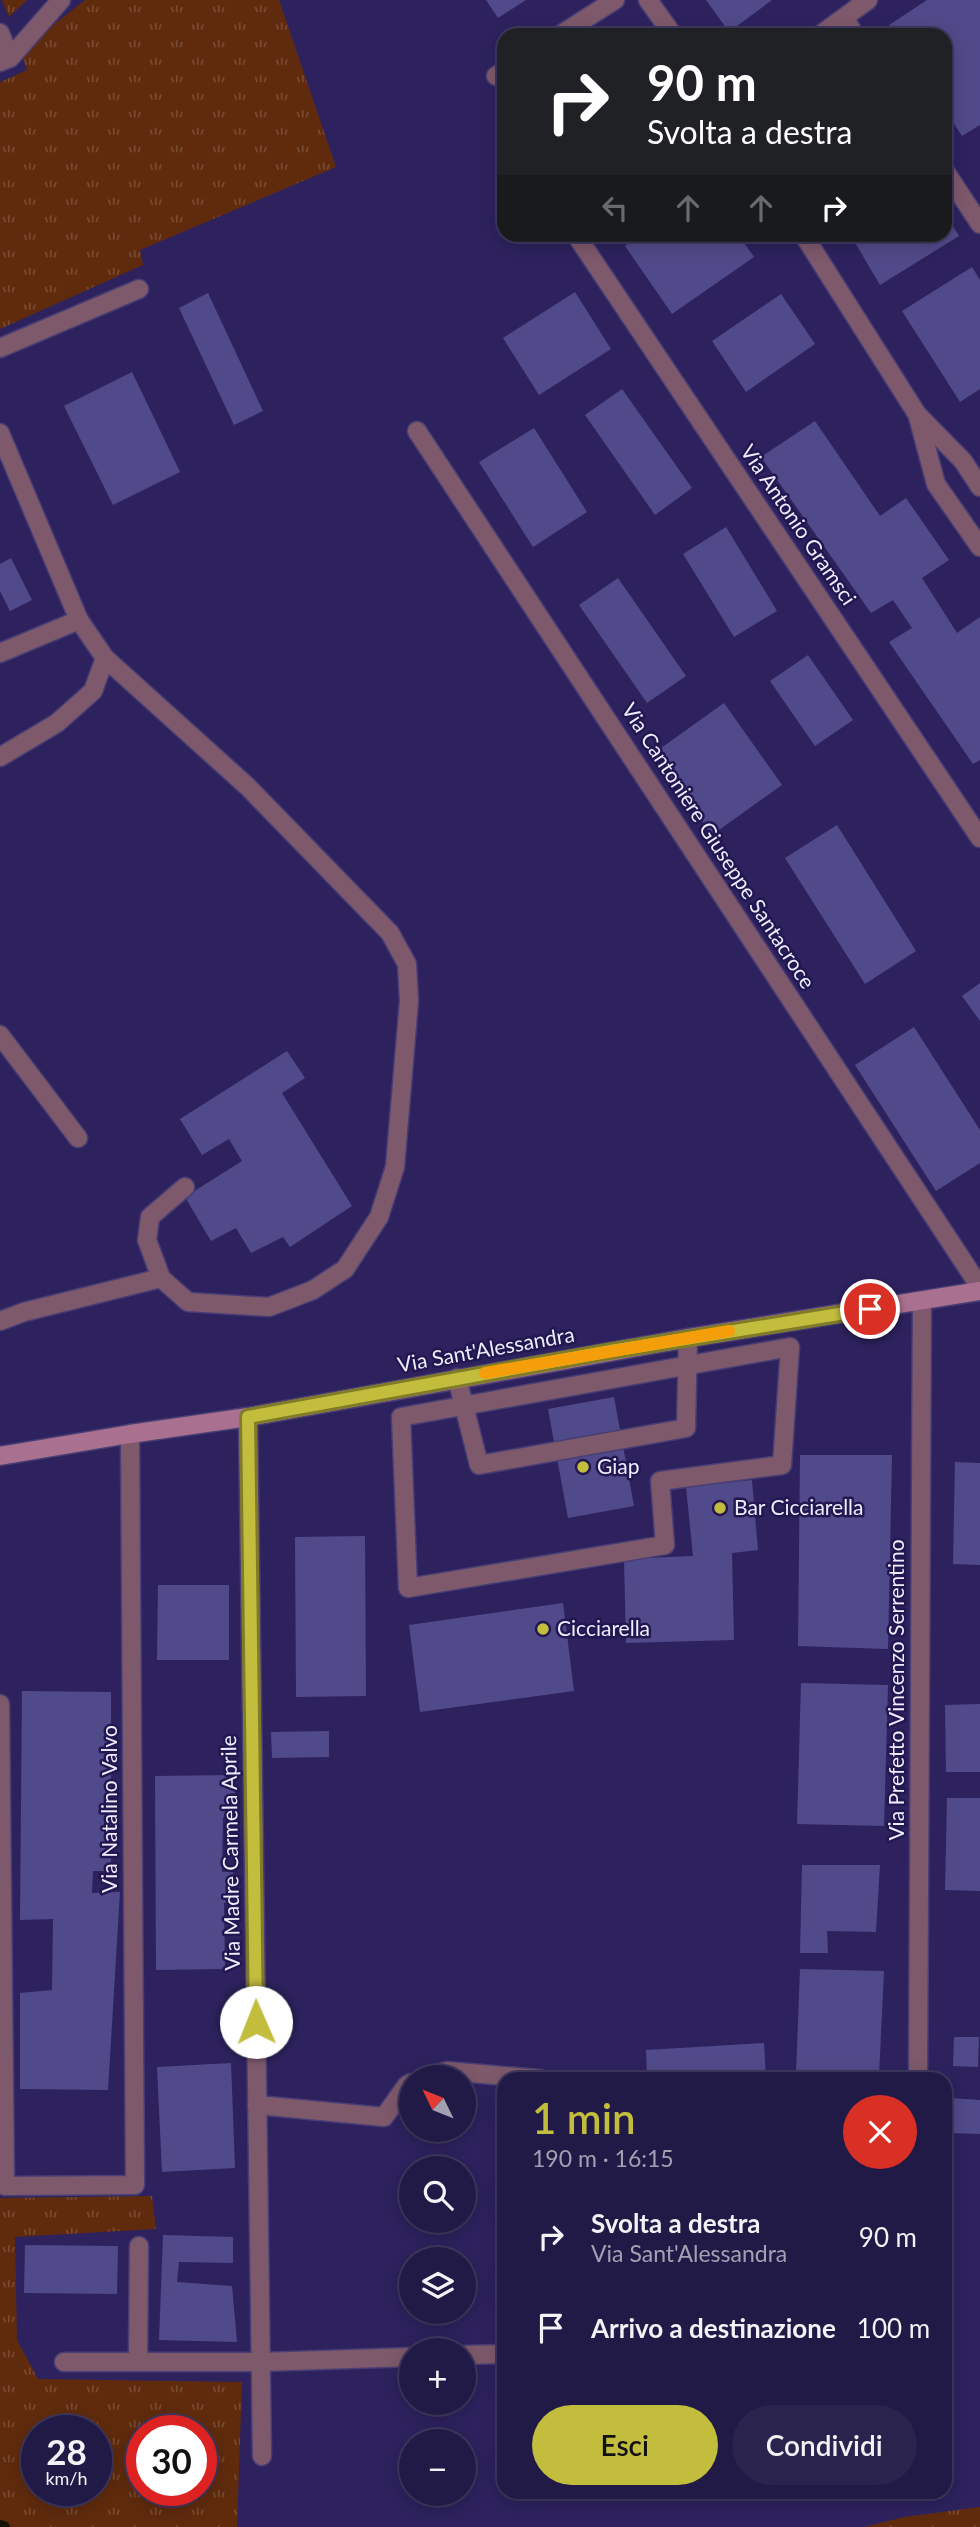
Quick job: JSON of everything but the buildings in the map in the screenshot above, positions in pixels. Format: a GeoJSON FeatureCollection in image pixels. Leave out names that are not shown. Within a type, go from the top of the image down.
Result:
{"type":"FeatureCollection","features":[{"type":"Feature","properties":{"kind":"street"},"geometry":{"type":"LineString","coordinates":[[5,60],[61,0]]}},
{"type":"Feature","properties":{"kind":"street"},"geometry":{"type":"LineString","coordinates":[[571,28],[615,0]]}},
{"type":"Feature","properties":{"kind":"street"},"geometry":{"type":"LineString","coordinates":[[648,0],[668,28]]}},
{"type":"Feature","properties":{"kind":"street"},"geometry":{"type":"LineString","coordinates":[[830,28],[867,0]]}},
{"type":"Feature","properties":{"kind":"street"},"geometry":{"type":"LineString","coordinates":[[844,18],[850,28]]}},
{"type":"Feature","properties":{"kind":"street"},"geometry":{"type":"LineString","coordinates":[[0,33],[5,60]]}},
{"type":"Feature","properties":{"kind":"street"},"geometry":{"type":"LineString","coordinates":[[952,182],[980,224]]}},
{"type":"Feature","properties":{"kind":"street","name":"Via Antonio Gramsci"},"geometry":{"type":"LineString","coordinates":[[581,242],[980,838]]}},
{"type":"Feature","properties":{"kind":"street"},"geometry":{"type":"LineString","coordinates":[[808,242],[917,414],[963,461],[980,486]]}},
{"type":"Feature","properties":{"kind":"street"},"geometry":{"type":"LineString","coordinates":[[0,348],[139,289]]}},
{"type":"Feature","properties":{"kind":"street"},"geometry":{"type":"LineString","coordinates":[[917,414],[936,484],[980,547]]}},
{"type":"Feature","properties":{"kind":"street","name":"Via Cantoniere Giuseppe Santacroce"},"geometry":{"type":"LineString","coordinates":[[417,431],[980,1289]]}},
{"type":"Feature","properties":{"kind":"street"},"geometry":{"type":"LineString","coordinates":[[0,433],[79,620],[105,658],[248,787],[390,933],[407,964],[409,1002],[394,1167],[379,1217],[345,1269],[313,1290],[270,1307],[188,1302],[162,1278],[147,1240],[149,1217],[185,1187]]}},
{"type":"Feature","properties":{"kind":"street"},"geometry":{"type":"LineString","coordinates":[[0,653],[79,620]]}},
{"type":"Feature","properties":{"kind":"street"},"geometry":{"type":"LineString","coordinates":[[0,757],[57,723],[93,691],[105,658]]}},
{"type":"Feature","properties":{"kind":"street"},"geometry":{"type":"LineString","coordinates":[[0,1035],[78,1138]]}},
{"type":"Feature","properties":{"kind":"street"},"geometry":{"type":"LineString","coordinates":[[0,1321],[24,1312],[162,1278]]}},
{"type":"Feature","properties":{"kind":"street","name":"Via Sant'Alessandra"},"geometry":{"type":"LineString","coordinates":[[0,1456],[248,1417],[457,1378],[980,1289]]}},
{"type":"Feature","properties":{"kind":"street","name":"Via Prefetto Vincenzo Serrentino"},"geometry":{"type":"LineString","coordinates":[[918,2072],[922,1301]]}},
{"type":"Feature","properties":{"kind":"street"},"geometry":{"type":"LineString","coordinates":[[457,1378],[479,1465],[686,1428],[688,1338]]}},
{"type":"Feature","properties":{"kind":"street"},"geometry":{"type":"LineString","coordinates":[[790,1347],[782,1465],[660,1481],[665,1545],[408,1588],[401,1417],[687,1365],[790,1347]]}},
{"type":"Feature","properties":{"kind":"street","name":"Via Madre Carmela Aprile"},"geometry":{"type":"LineString","coordinates":[[248,1417],[262,2456]]}},
{"type":"Feature","properties":{"kind":"street","name":"Via Natalino Valvo"},"geometry":{"type":"LineString","coordinates":[[0,1704],[5,2186],[135,2185],[130,1434]]}},
{"type":"Feature","properties":{"kind":"street"},"geometry":{"type":"LineString","coordinates":[[476,2073],[497,2075]]}},
{"type":"Feature","properties":{"kind":"street"},"geometry":{"type":"LineString","coordinates":[[257,2105],[384,2117],[399,2096]]}},
{"type":"Feature","properties":{"kind":"street"},"geometry":{"type":"LineString","coordinates":[[138,2362],[139,2246]]}},
{"type":"Feature","properties":{"kind":"street"},"geometry":{"type":"LineString","coordinates":[[476,2355],[497,2354]]}},
{"type":"Feature","properties":{"kind":"street"},"geometry":{"type":"LineString","coordinates":[[64,2362],[261,2362],[399,2357]]}},
{"type":"Feature","properties":{"kind":"green space"},"geometry":{"type":"Polygon","coordinates":[[[2,0],[27,0],[9,17],[2,0]]]}},
{"type":"Feature","properties":{"kind":"green space"},"geometry":{"type":"Polygon","coordinates":[[[85,0],[279,0],[336,167],[140,250],[143,265],[0,329],[0,82],[27,70],[23,57],[48,29],[85,0]]]}},
{"type":"Feature","properties":{"kind":"green space"},"geometry":{"type":"Polygon","coordinates":[[[152,2196],[156,2229],[15,2237],[17,2340],[38,2379],[242,2382],[237,2527],[0,2527],[0,2198],[152,2196]]]}},
{"type":"Feature","properties":{"kind":"green space"},"geometry":{"type":"Polygon","coordinates":[[[980,2507],[980,2527],[864,2527],[904,2517],[980,2507]]]}},
{"type":"Feature","properties":{"kind":"waterway"},"geometry":{"type":"LineString","coordinates":[[0,2526],[4,2527]]}},
{"type":"Feature","properties":{"kind":"slow traffic"},"geometry":{"type":"LineString","coordinates":[[485,1373],[729,1331]]}},
{"type":"Feature","properties":{"kind":"place","name":"Giap"},"geometry":{"type":"Point","coordinates":[583,1467]}},
{"type":"Feature","properties":{"kind":"place","name":"Bar Cicciarella"},"geometry":{"type":"Point","coordinates":[720,1508]}},
{"type":"Feature","properties":{"kind":"place","name":"Cicciarella"},"geometry":{"type":"Point","coordinates":[543,1629]}},
{"type":"Feature","properties":{"kind":"route"},"geometry":{"type":"LineString","coordinates":[[256,2022],[248,1417],[611,1351],[870,1309]]}}]}
